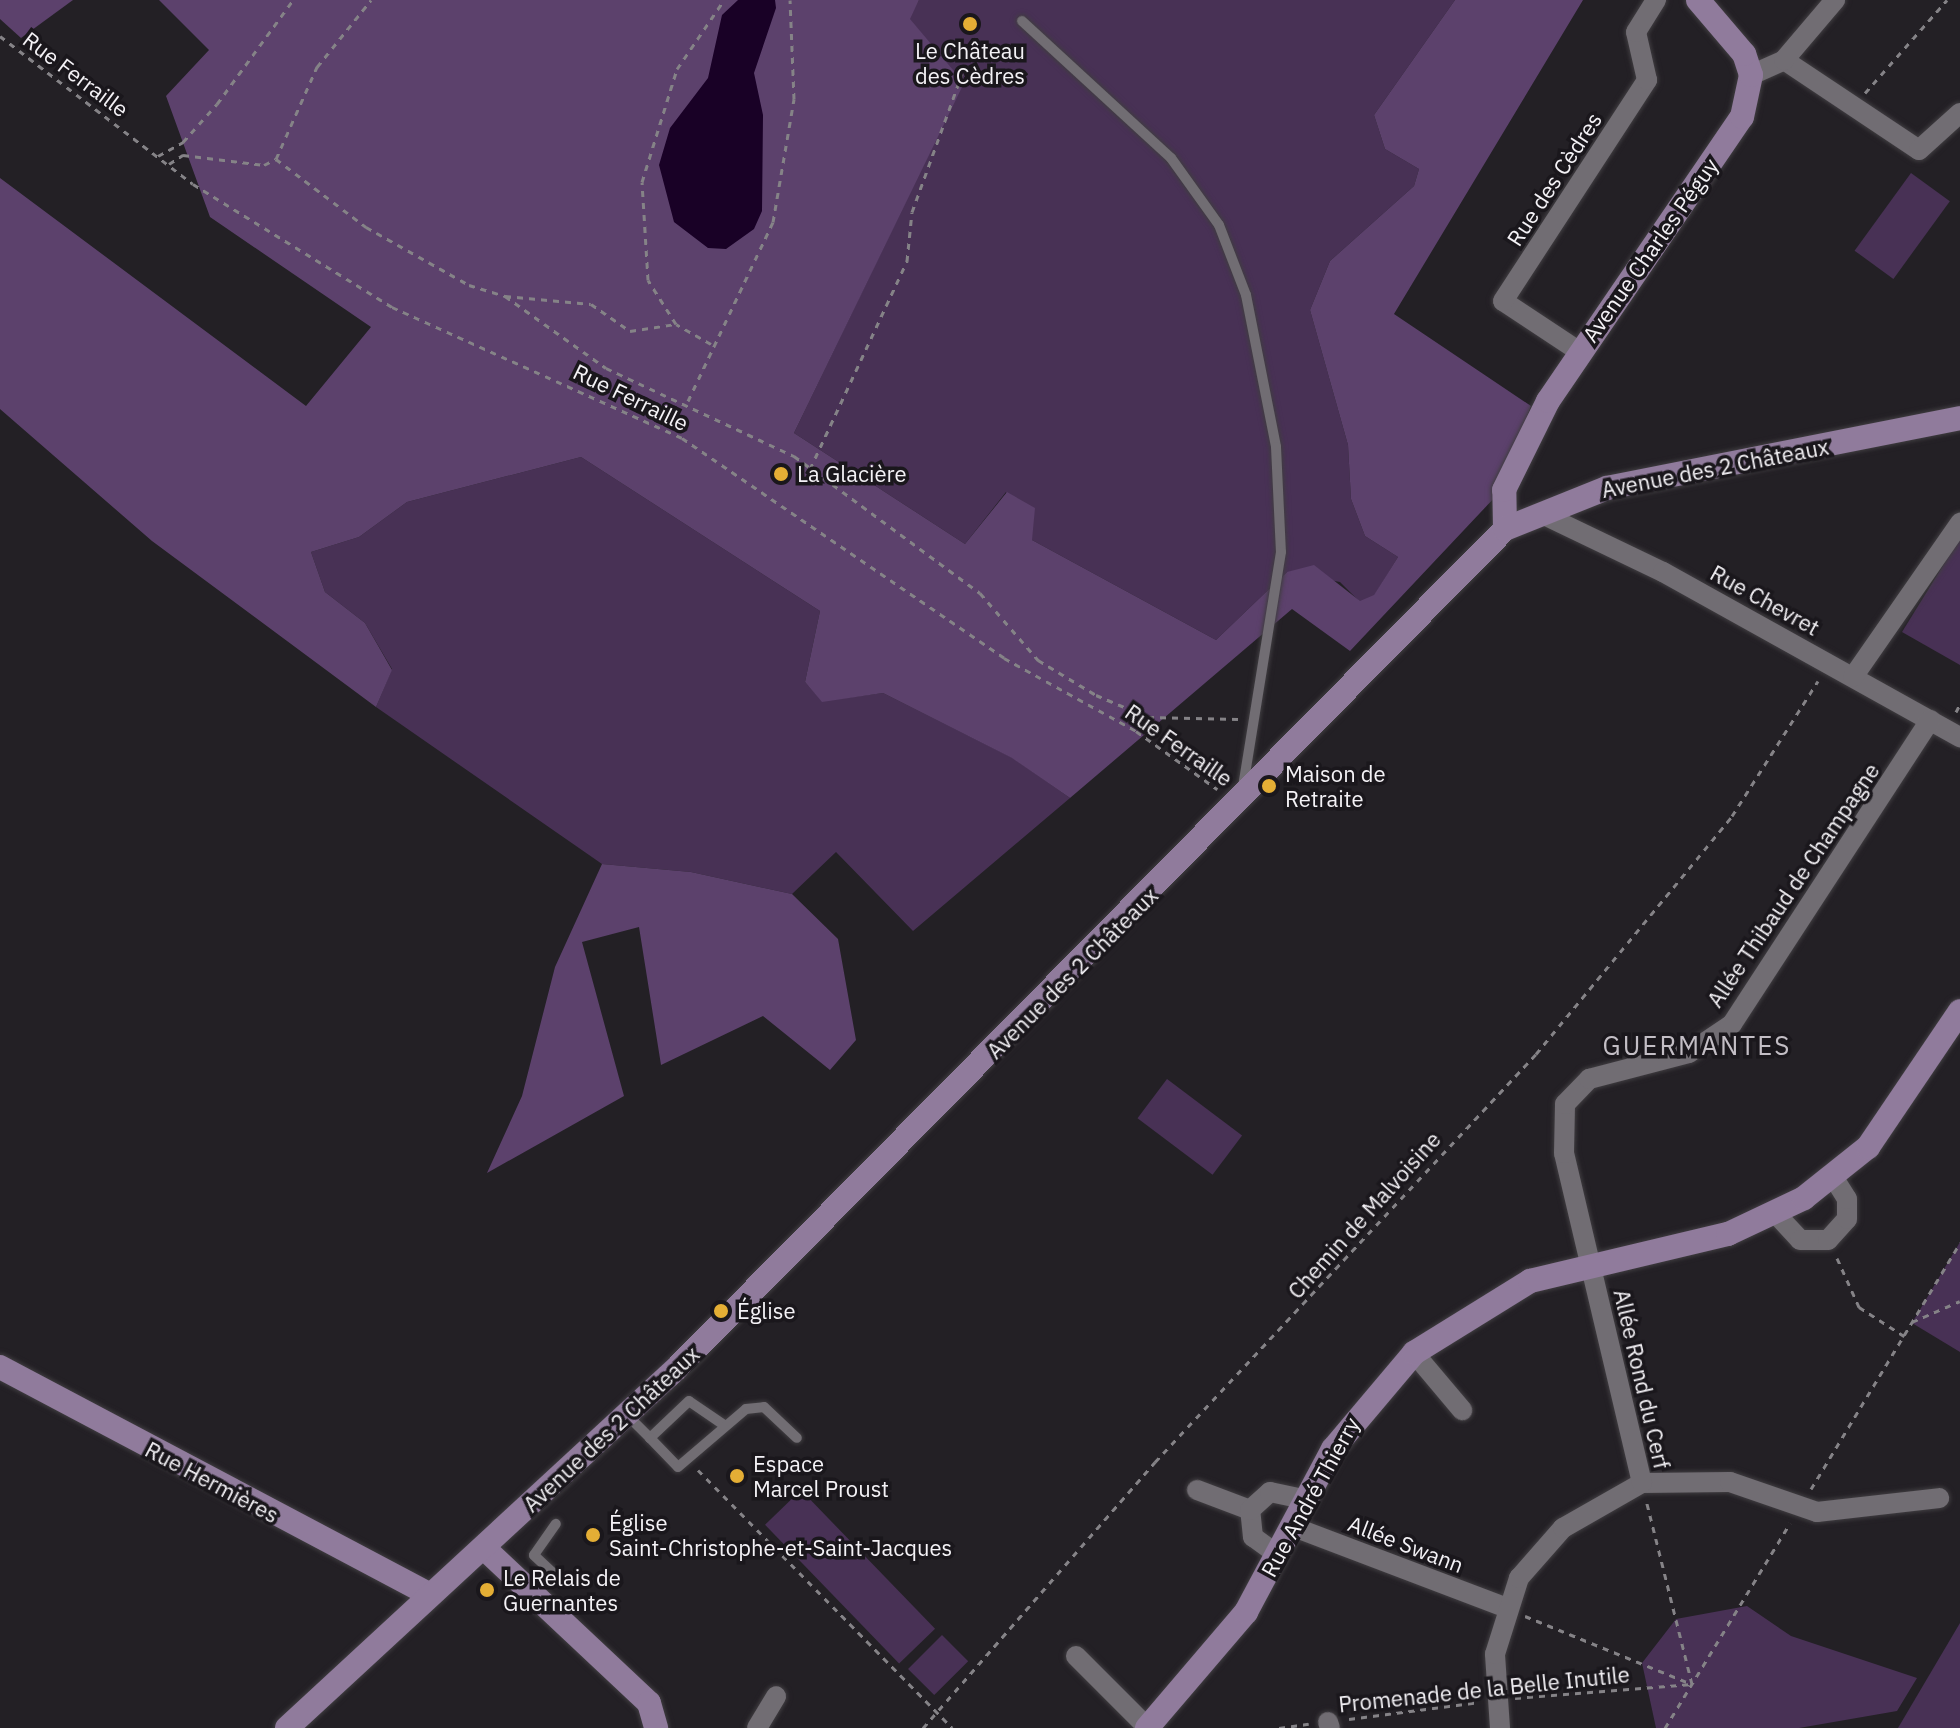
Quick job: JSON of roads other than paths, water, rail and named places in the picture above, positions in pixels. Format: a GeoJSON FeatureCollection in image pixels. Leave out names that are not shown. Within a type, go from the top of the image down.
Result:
{"type":"FeatureCollection","features":[{"type":"Feature","properties":{"kind":"main road"},"geometry":{"type":"LineString","coordinates":[[1698,0],[1744,54],[1751,75]]}},
{"type":"Feature","properties":{"kind":"main road","name":"Avenue Charles Péguy"},"geometry":{"type":"LineString","coordinates":[[1505,529],[1504,490],[1580,352],[1742,117],[1751,75]]}},
{"type":"Feature","properties":{"kind":"main road","name":"Avenue des 2 Châteaux"},"geometry":{"type":"LineString","coordinates":[[287,1728],[426,1593],[484,1548],[627,1415],[1238,806],[1505,529],[1607,488],[1960,418]]}},
{"type":"Feature","properties":{"kind":"main road","name":"Rue André Thierry"},"geometry":{"type":"LineString","coordinates":[[1147,1728],[1238,1623],[1278,1555],[1304,1499],[1357,1412],[1414,1353],[1496,1296],[1591,1261],[1728,1234],[1776,1214],[1833,1177],[1892,1117],[1960,1011]]}},
{"type":"Feature","properties":{"kind":"main road","name":"Rue Hermières"},"geometry":{"type":"LineString","coordinates":[[0,1367],[426,1593]]}},
{"type":"Feature","properties":{"kind":"main road"},"geometry":{"type":"LineString","coordinates":[[484,1548],[649,1703],[656,1728]]}},
{"type":"Feature","properties":{"kind":"street","name":"Rue des Cèdres"},"geometry":{"type":"LineString","coordinates":[[1580,352],[1503,301],[1647,80],[1636,32],[1656,0]]}},
{"type":"Feature","properties":{"kind":"street"},"geometry":{"type":"LineString","coordinates":[[1751,75],[1784,60],[1835,0]]}},
{"type":"Feature","properties":{"kind":"street"},"geometry":{"type":"LineString","coordinates":[[1784,60],[1851,108],[1919,150],[1959,116]]}},
{"type":"Feature","properties":{"kind":"street","name":"Rue Chevret"},"geometry":{"type":"LineString","coordinates":[[1542,514],[1829,663],[1960,737]]}},
{"type":"Feature","properties":{"kind":"street"},"geometry":{"type":"LineString","coordinates":[[1853,677],[1960,523]]}},
{"type":"Feature","properties":{"kind":"street","name":"Allée Thibaud de Champagne"},"geometry":{"type":"LineString","coordinates":[[1591,1261],[1564,1153],[1565,1104],[1589,1079],[1689,1053],[1732,1024],[1930,720]]}},
{"type":"Feature","properties":{"kind":"street"},"geometry":{"type":"LineString","coordinates":[[1776,1214],[1800,1240],[1828,1240],[1847,1219],[1847,1199],[1833,1177]]}},
{"type":"Feature","properties":{"kind":"street","name":"Allée Rond du Cerf"},"geometry":{"type":"LineString","coordinates":[[1504,1607],[1563,1528],[1642,1483],[1591,1261]]}},
{"type":"Feature","properties":{"kind":"street"},"geometry":{"type":"LineString","coordinates":[[1414,1353],[1462,1410]]}},
{"type":"Feature","properties":{"kind":"street"},"geometry":{"type":"LineString","coordinates":[[1642,1483],[1730,1482],[1799,1508],[1939,1498]]}},
{"type":"Feature","properties":{"kind":"street"},"geometry":{"type":"LineString","coordinates":[[1197,1490],[1250,1510]]}},
{"type":"Feature","properties":{"kind":"street"},"geometry":{"type":"LineString","coordinates":[[1250,1510],[1270,1492],[1304,1499]]}},
{"type":"Feature","properties":{"kind":"street"},"geometry":{"type":"LineString","coordinates":[[1250,1510],[1253,1537],[1278,1555]]}},
{"type":"Feature","properties":{"kind":"street","name":"Allée Swann"},"geometry":{"type":"LineString","coordinates":[[1291,1526],[1504,1607]]}},
{"type":"Feature","properties":{"kind":"street"},"geometry":{"type":"LineString","coordinates":[[1500,1728],[1493,1700],[1504,1607]]}},
{"type":"Feature","properties":{"kind":"street"},"geometry":{"type":"LineString","coordinates":[[1076,1656],[1147,1728]]}},
{"type":"Feature","properties":{"kind":"street"},"geometry":{"type":"LineString","coordinates":[[757,1728],[776,1696]]}},
{"type":"Feature","properties":{"kind":"lane"},"geometry":{"type":"LineString","coordinates":[[1022,21],[1171,158],[1219,225],[1246,295],[1276,447],[1281,552],[1258,719],[1238,806]]}},
{"type":"Feature","properties":{"kind":"lane"},"geometry":{"type":"LineString","coordinates":[[650,1438],[689,1401],[724,1425]]}},
{"type":"Feature","properties":{"kind":"lane"},"geometry":{"type":"LineString","coordinates":[[627,1415],[678,1467],[724,1425],[764,1407],[797,1438]]}},
{"type":"Feature","properties":{"kind":"lane"},"geometry":{"type":"LineString","coordinates":[[535,1593],[553,1573],[534,1555],[556,1524]]}},
{"type":"Feature","properties":{"kind":"place","name":"Le Château des Cèdres"},"geometry":{"type":"Point","coordinates":[970,24]}},
{"type":"Feature","properties":{"kind":"place","name":"La Glacière"},"geometry":{"type":"Point","coordinates":[781,474]}},
{"type":"Feature","properties":{"kind":"place","name":"Maison de Retraite"},"geometry":{"type":"Point","coordinates":[1269,786]}},
{"type":"Feature","properties":{"kind":"place","name":"Église"},"geometry":{"type":"Point","coordinates":[721,1311]}},
{"type":"Feature","properties":{"kind":"place","name":"Espace Marcel Proust"},"geometry":{"type":"Point","coordinates":[737,1476]}},
{"type":"Feature","properties":{"kind":"place","name":"Église Saint-Christophe-et-Saint-Jacques"},"geometry":{"type":"Point","coordinates":[593,1535]}},
{"type":"Feature","properties":{"kind":"place","name":"Le Relais de Guernantes"},"geometry":{"type":"Point","coordinates":[487,1590]}},
{"type":"Feature","properties":{"kind":"district","name":"GUERMANTES"},"geometry":{"type":"Point","coordinates":[1697,1046]}}]}
